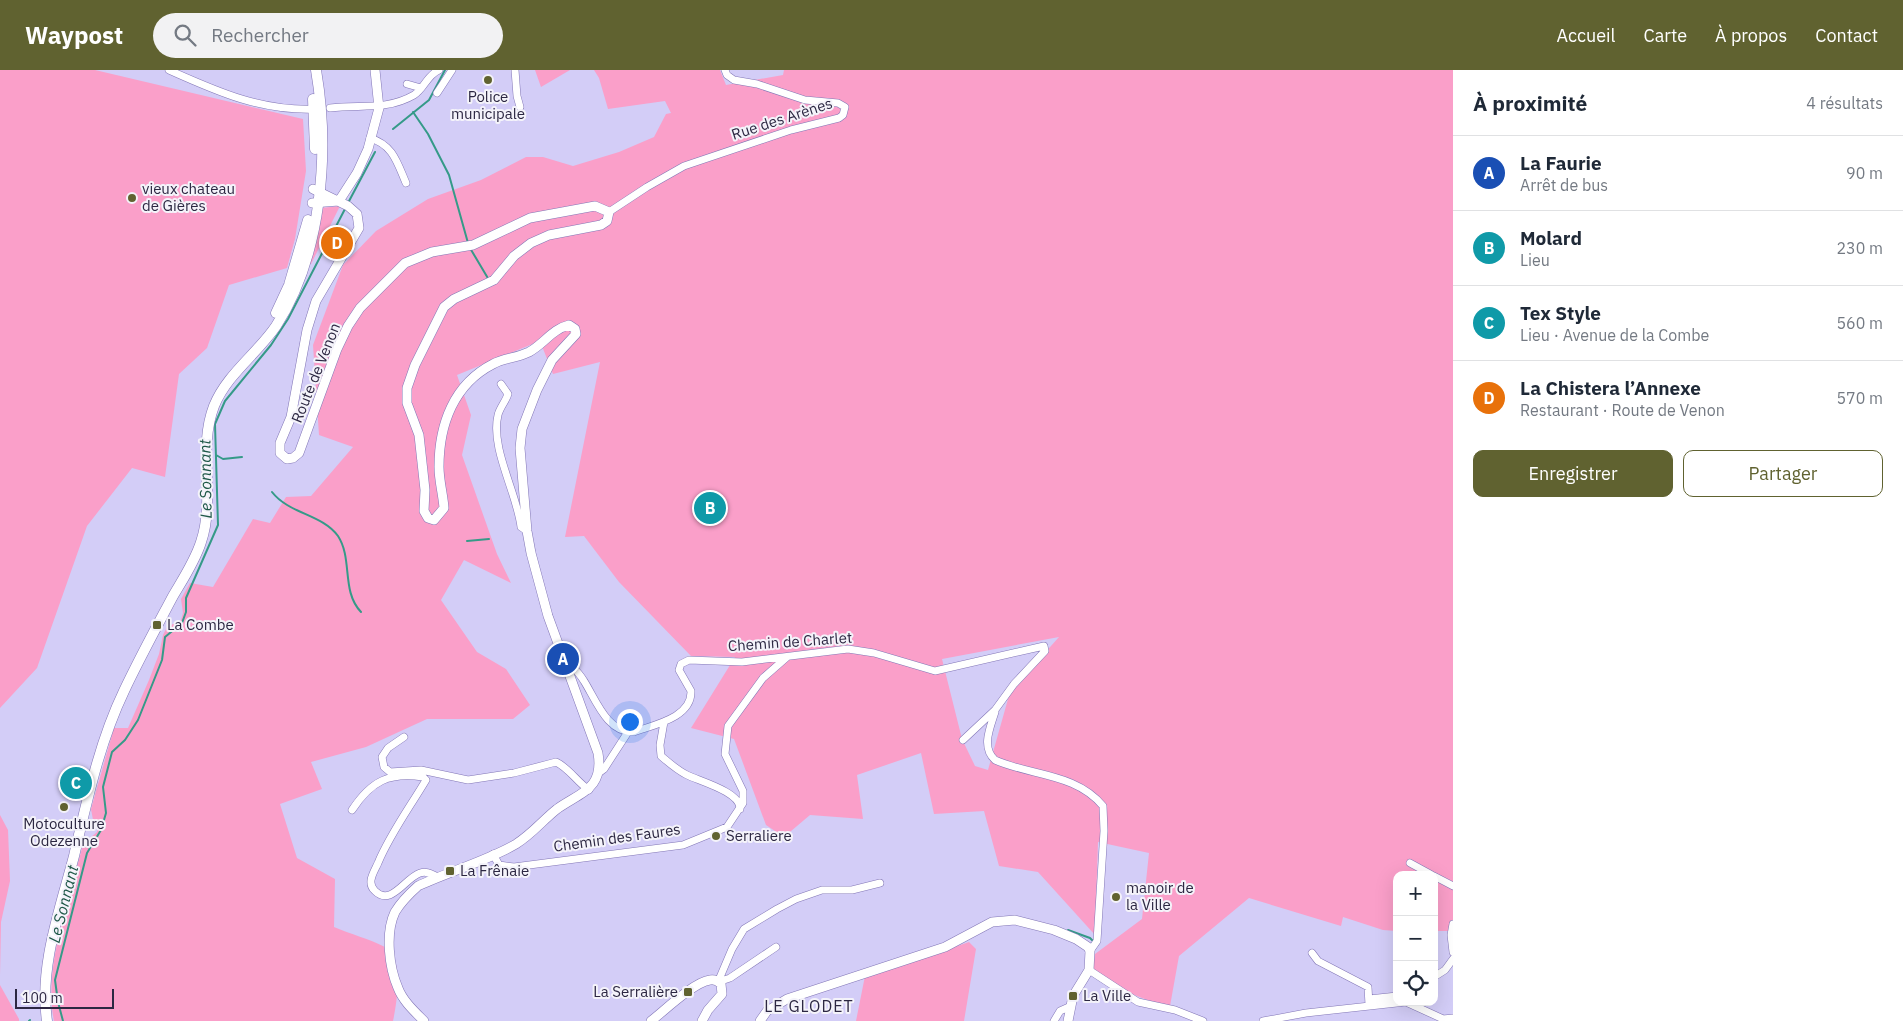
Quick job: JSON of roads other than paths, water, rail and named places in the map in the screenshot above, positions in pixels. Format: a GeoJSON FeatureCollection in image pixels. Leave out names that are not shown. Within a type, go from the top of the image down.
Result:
{"type":"FeatureCollection","features":[{"type":"Feature","properties":{"kind":"main road"},"geometry":{"type":"LineString","coordinates":[[309,70],[322,109]]}},
{"type":"Feature","properties":{"kind":"main road"},"geometry":{"type":"LineString","coordinates":[[47,1021],[45,997],[48,958],[106,733],[136,666],[192,562],[202,539],[206,522],[206,443],[214,408],[223,390],[274,328],[296,289],[312,241],[314,202],[322,148],[322,109],[316,70]]}},
{"type":"Feature","properties":{"kind":"street"},"geometry":{"type":"LineString","coordinates":[[169,70],[227,95],[287,110],[379,108],[401,102],[419,91],[434,72],[439,70]]}},
{"type":"Feature","properties":{"kind":"street"},"geometry":{"type":"LineString","coordinates":[[345,204],[358,172],[379,108],[375,70]]}},
{"type":"Feature","properties":{"kind":"street"},"geometry":{"type":"LineString","coordinates":[[437,93],[452,70]]}},
{"type":"Feature","properties":{"kind":"street"},"geometry":{"type":"LineString","coordinates":[[515,70],[515,87],[520,107]]}},
{"type":"Feature","properties":{"kind":"street","name":"Rue des Arènes"},"geometry":{"type":"LineString","coordinates":[[608,212],[647,186],[684,166],[792,130],[839,118],[845,111],[843,104],[805,100],[757,84],[734,80],[727,75],[725,70]]}},
{"type":"Feature","properties":{"kind":"street"},"geometry":{"type":"LineString","coordinates":[[407,84],[419,91]]}},
{"type":"Feature","properties":{"kind":"street"},"geometry":{"type":"LineString","coordinates":[[370,138],[380,141],[391,149],[406,183]]}},
{"type":"Feature","properties":{"kind":"street"},"geometry":{"type":"LineString","coordinates":[[316,189],[345,204]]}},
{"type":"Feature","properties":{"kind":"street"},"geometry":{"type":"LineString","coordinates":[[314,202],[345,204]]}},
{"type":"Feature","properties":{"kind":"street","name":"Route de Venon"},"geometry":{"type":"LineString","coordinates":[[345,204],[357,214],[359,228],[316,300],[307,330],[290,417],[280,444],[280,453],[287,458],[293,458],[299,453],[337,349],[360,308],[405,263],[432,252],[470,246],[530,218],[595,206],[608,212]]}},
{"type":"Feature","properties":{"kind":"street"},"geometry":{"type":"LineString","coordinates":[[600,772],[598,753],[542,596],[527,531],[520,448],[522,428],[537,390],[552,360],[576,334],[575,329],[569,325],[552,332],[528,353],[492,364],[475,375],[461,388],[449,409],[439,465],[444,508],[434,520],[428,518],[424,511],[425,490],[419,434],[407,403],[408,381],[444,307],[454,299],[490,282],[522,248],[549,235],[601,224],[607,221],[608,212]]}},
{"type":"Feature","properties":{"kind":"street"},"geometry":{"type":"LineString","coordinates":[[501,384],[508,394],[498,413],[500,446],[520,514],[521,527],[527,531]]}},
{"type":"Feature","properties":{"kind":"street","name":"Chemin de Charlet"},"geometry":{"type":"LineString","coordinates":[[628,732],[664,722],[682,711],[691,697],[691,691],[679,670],[681,664],[689,660],[742,662],[826,650],[866,651],[935,671],[1040,646],[1045,647],[1045,651],[1014,684],[995,710]]}},
{"type":"Feature","properties":{"kind":"street"},"geometry":{"type":"LineString","coordinates":[[740,810],[743,803],[743,791],[725,754],[728,726],[763,678],[787,656]]}},
{"type":"Feature","properties":{"kind":"street"},"geometry":{"type":"LineString","coordinates":[[424,1021],[408,1004],[398,989],[390,955],[391,928],[395,913],[406,897],[418,886],[516,844],[549,815],[589,790],[628,732],[612,724],[602,712],[583,678],[569,663],[565,662]]}},
{"type":"Feature","properties":{"kind":"street"},"geometry":{"type":"LineString","coordinates":[[963,740],[995,710]]}},
{"type":"Feature","properties":{"kind":"street"},"geometry":{"type":"LineString","coordinates":[[995,710],[987,746],[990,756],[995,760],[1070,782],[1094,797],[1102,806],[1104,830],[1097,941],[1090,951],[1089,970],[1072,996],[1068,1021]]}},
{"type":"Feature","properties":{"kind":"street"},"geometry":{"type":"LineString","coordinates":[[664,722],[660,745],[662,756],[686,775],[731,795],[738,802],[740,810]]}},
{"type":"Feature","properties":{"kind":"street"},"geometry":{"type":"LineString","coordinates":[[404,736],[388,748],[382,757],[384,767],[390,772],[421,770],[468,780],[538,768],[556,762],[565,766],[580,784],[589,790]]}},
{"type":"Feature","properties":{"kind":"street"},"geometry":{"type":"LineString","coordinates":[[352,810],[363,792],[379,781],[394,776],[423,777],[426,780],[379,860],[370,881],[372,888],[378,894],[386,897],[417,874],[428,872],[438,877]]}},
{"type":"Feature","properties":{"kind":"street","name":"Chemin des Faures"},"geometry":{"type":"LineString","coordinates":[[493,854],[499,865],[514,867],[683,845],[727,827],[740,810]]}},
{"type":"Feature","properties":{"kind":"street"},"geometry":{"type":"LineString","coordinates":[[1410,863],[1425,871]]}},
{"type":"Feature","properties":{"kind":"street"},"geometry":{"type":"LineString","coordinates":[[1438,878],[1453,886]]}},
{"type":"Feature","properties":{"kind":"street"},"geometry":{"type":"LineString","coordinates":[[718,982],[732,949],[744,929],[796,899],[822,890],[852,890],[880,883]]}},
{"type":"Feature","properties":{"kind":"street"},"geometry":{"type":"LineString","coordinates":[[760,1021],[767,1011],[787,999],[945,947],[992,922],[1015,920],[1054,930],[1085,944],[1090,951]]}},
{"type":"Feature","properties":{"kind":"street"},"geometry":{"type":"LineString","coordinates":[[1453,924],[1451,935],[1453,952]]}},
{"type":"Feature","properties":{"kind":"street"},"geometry":{"type":"LineString","coordinates":[[650,1021],[708,980],[718,982],[730,978],[776,947]]}},
{"type":"Feature","properties":{"kind":"street"},"geometry":{"type":"LineString","coordinates":[[1312,953],[1318,961],[1368,986],[1369,1002]]}},
{"type":"Feature","properties":{"kind":"street"},"geometry":{"type":"LineString","coordinates":[[1438,975],[1446,970],[1453,959]]}},
{"type":"Feature","properties":{"kind":"street"},"geometry":{"type":"LineString","coordinates":[[1089,970],[1138,1002],[1175,1010],[1203,1021]]}},
{"type":"Feature","properties":{"kind":"street"},"geometry":{"type":"LineString","coordinates":[[702,1021],[708,1010],[722,994],[722,988],[718,982]]}},
{"type":"Feature","properties":{"kind":"street"},"geometry":{"type":"LineString","coordinates":[[1263,1021],[1393,997]]}},
{"type":"Feature","properties":{"kind":"street"},"geometry":{"type":"LineString","coordinates":[[1369,1002],[1393,1002]]}},
{"type":"Feature","properties":{"kind":"street"},"geometry":{"type":"LineString","coordinates":[[1415,1006],[1443,1019],[1453,1018]]}},
{"type":"Feature","properties":{"kind":"street"},"geometry":{"type":"LineString","coordinates":[[1054,1021],[1060,1011],[1070,1007]]}},
{"type":"Feature","properties":{"kind":"waterway","name":"Le Sonnant"},"geometry":{"type":"LineString","coordinates":[[393,129],[429,100],[445,70]]}},
{"type":"Feature","properties":{"kind":"waterway"},"geometry":{"type":"LineString","coordinates":[[413,112],[428,134],[449,175],[468,243]]}},
{"type":"Feature","properties":{"kind":"waterway","name":"Le Sonnant"},"geometry":{"type":"LineString","coordinates":[[348,203],[375,152]]}},
{"type":"Feature","properties":{"kind":"waterway","name":"Le Sonnant"},"geometry":{"type":"LineString","coordinates":[[63,1021],[55,980],[87,853],[101,830],[106,813],[103,787],[112,752],[125,740],[138,720],[162,660],[165,637],[182,623],[186,612],[186,598],[218,525],[215,424],[225,401],[271,345],[288,319],[346,207]]}},
{"type":"Feature","properties":{"kind":"waterway"},"geometry":{"type":"LineString","coordinates":[[470,248],[489,280]]}},
{"type":"Feature","properties":{"kind":"waterway"},"geometry":{"type":"LineString","coordinates":[[216,455],[223,459],[242,457]]}},
{"type":"Feature","properties":{"kind":"waterway"},"geometry":{"type":"LineString","coordinates":[[272,492],[287,505],[323,523],[338,536],[345,555],[351,594],[361,612]]}},
{"type":"Feature","properties":{"kind":"waterway"},"geometry":{"type":"LineString","coordinates":[[467,541],[489,539]]}},
{"type":"Feature","properties":{"kind":"waterway"},"geometry":{"type":"LineString","coordinates":[[1068,930],[1090,938],[1094,942]]}},
{"type":"Feature","properties":{"kind":"place","name":"Police municipale"},"geometry":{"type":"Point","coordinates":[488,80]}},
{"type":"Feature","properties":{"kind":"place","name":"vieux chateau de Gières"},"geometry":{"type":"Point","coordinates":[132,198]}},
{"type":"Feature","properties":{"kind":"place","name":"La Chistera l’Annexe"},"geometry":{"type":"Point","coordinates":[337,243]}},
{"type":"Feature","properties":{"kind":"place","name":"Molard"},"geometry":{"type":"Point","coordinates":[710,508]}},
{"type":"Feature","properties":{"kind":"place","name":"La Combe"},"geometry":{"type":"Point","coordinates":[157,625]}},
{"type":"Feature","properties":{"kind":"place","name":"La Faurie"},"geometry":{"type":"Point","coordinates":[563,659]}},
{"type":"Feature","properties":{"kind":"place","name":"Tex Style"},"geometry":{"type":"Point","coordinates":[76,783]}},
{"type":"Feature","properties":{"kind":"place","name":"Motoculture Odezenne"},"geometry":{"type":"Point","coordinates":[64,807]}},
{"type":"Feature","properties":{"kind":"place","name":"Serraliere"},"geometry":{"type":"Point","coordinates":[716,836]}},
{"type":"Feature","properties":{"kind":"place","name":"La Frênaie"},"geometry":{"type":"Point","coordinates":[450,871]}},
{"type":"Feature","properties":{"kind":"place","name":"manoir de la Ville"},"geometry":{"type":"Point","coordinates":[1116,897]}},
{"type":"Feature","properties":{"kind":"place","name":"La Serralière"},"geometry":{"type":"Point","coordinates":[688,992]}},
{"type":"Feature","properties":{"kind":"place","name":"La Ville"},"geometry":{"type":"Point","coordinates":[1073,996]}},
{"type":"Feature","properties":{"kind":"district","name":"LE GLODET"},"geometry":{"type":"Point","coordinates":[809,1006]}}]}
